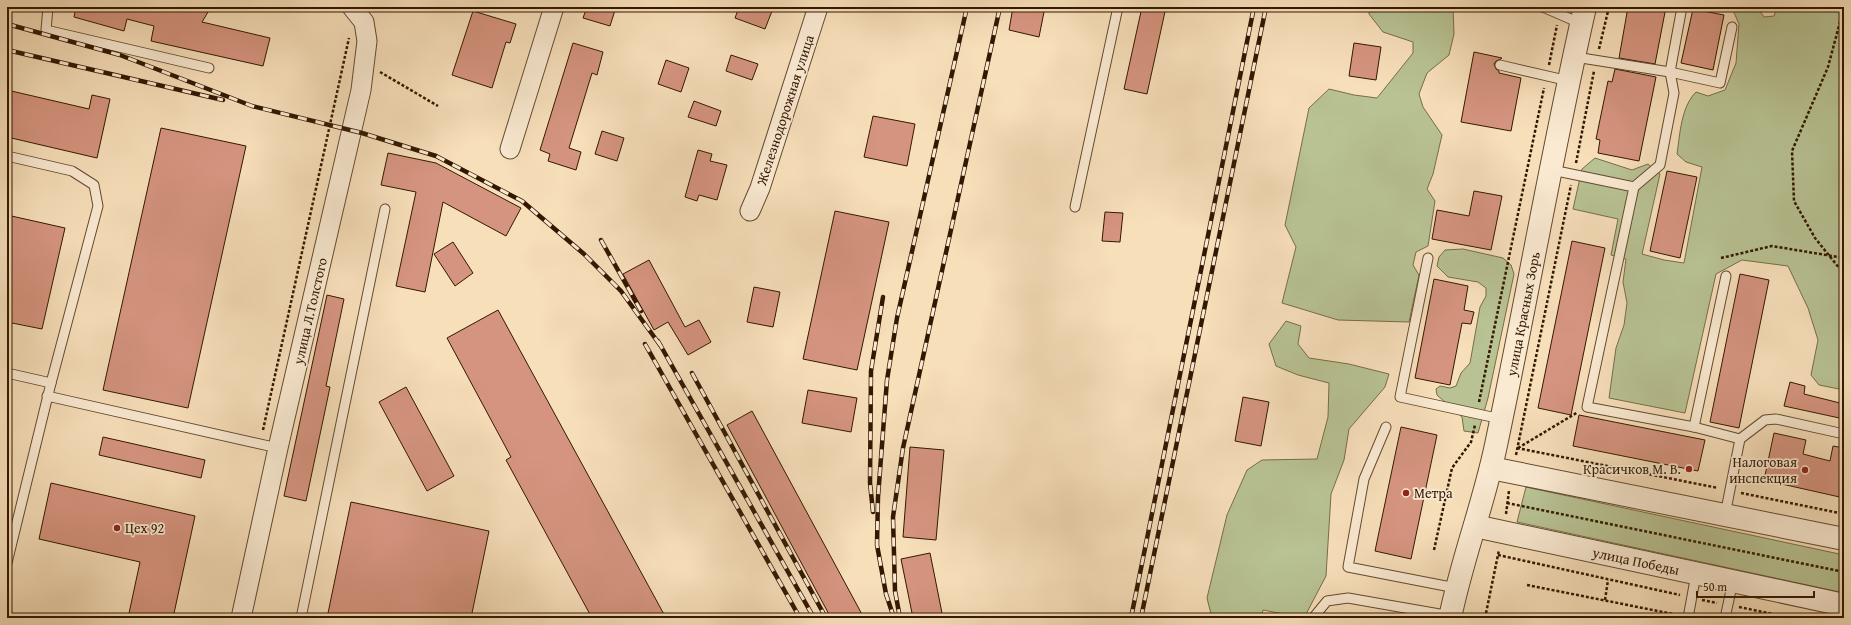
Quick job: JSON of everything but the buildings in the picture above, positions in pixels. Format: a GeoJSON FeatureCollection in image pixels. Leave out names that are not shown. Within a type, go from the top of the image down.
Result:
{"type":"FeatureCollection","features":[{"type":"Feature","properties":{"kind":"street","name":"улица Л.Толстого"},"geometry":{"type":"LineString","coordinates":[[241,618],[278,448],[361,90],[367,41],[364,22],[352,7]]}},
{"type":"Feature","properties":{"kind":"street"},"geometry":{"type":"LineString","coordinates":[[510,149],[554,7]]}},
{"type":"Feature","properties":{"kind":"street","name":"Железнодорожная улица"},"geometry":{"type":"LineString","coordinates":[[750,211],[760,188],[818,7]]}},
{"type":"Feature","properties":{"kind":"street","name":"улица Красных Зорь"},"geometry":{"type":"LineString","coordinates":[[1450,617],[1456,588],[1475,526],[1496,447],[1584,15]]}},
{"type":"Feature","properties":{"kind":"street"},"geometry":{"type":"LineString","coordinates":[[1491,468],[1844,539]]}},
{"type":"Feature","properties":{"kind":"street","name":"улица Победы"},"geometry":{"type":"LineString","coordinates":[[1475,526],[1844,605]]}},
{"type":"Feature","properties":{"kind":"lane"},"geometry":{"type":"LineString","coordinates":[[48,7],[46,30],[209,68]]}},
{"type":"Feature","properties":{"kind":"lane"},"geometry":{"type":"LineString","coordinates":[[1075,207],[1118,7]]}},
{"type":"Feature","properties":{"kind":"lane"},"geometry":{"type":"LineString","coordinates":[[1543,7],[1560,14],[1584,15]]}},
{"type":"Feature","properties":{"kind":"lane"},"geometry":{"type":"LineString","coordinates":[[1682,7],[1670,72],[1674,93],[1660,164],[1634,187],[1587,407],[1694,427],[1740,439]]}},
{"type":"Feature","properties":{"kind":"lane"},"geometry":{"type":"LineString","coordinates":[[1575,57],[1670,72],[1720,83],[1732,27]]}},
{"type":"Feature","properties":{"kind":"lane"},"geometry":{"type":"LineString","coordinates":[[1500,65],[1570,81]]}},
{"type":"Feature","properties":{"kind":"lane"},"geometry":{"type":"LineString","coordinates":[[7,156],[72,171],[94,185],[98,206],[51,383],[7,563]]}},
{"type":"Feature","properties":{"kind":"lane"},"geometry":{"type":"LineString","coordinates":[[1552,170],[1634,187]]}},
{"type":"Feature","properties":{"kind":"lane"},"geometry":{"type":"LineString","coordinates":[[301,618],[385,209]]}},
{"type":"Feature","properties":{"kind":"lane"},"geometry":{"type":"LineString","coordinates":[[1428,258],[1400,397],[1501,419]]}},
{"type":"Feature","properties":{"kind":"lane"},"geometry":{"type":"LineString","coordinates":[[1694,427],[1726,276]]}},
{"type":"Feature","properties":{"kind":"lane"},"geometry":{"type":"LineString","coordinates":[[7,373],[51,383]]}},
{"type":"Feature","properties":{"kind":"lane"},"geometry":{"type":"LineString","coordinates":[[48,396],[278,448]]}},
{"type":"Feature","properties":{"kind":"lane"},"geometry":{"type":"LineString","coordinates":[[1725,515],[1740,439],[1765,420],[1776,419],[1844,434]]}},
{"type":"Feature","properties":{"kind":"lane"},"geometry":{"type":"LineString","coordinates":[[1386,427],[1364,479],[1348,567],[1456,588]]}},
{"type":"Feature","properties":{"kind":"lane"},"geometry":{"type":"LineString","coordinates":[[1688,617],[1696,574]]}},
{"type":"Feature","properties":{"kind":"lane"},"geometry":{"type":"LineString","coordinates":[[1725,618],[1733,581]]}},
{"type":"Feature","properties":{"kind":"lane"},"geometry":{"type":"LineString","coordinates":[[1313,618],[1327,601],[1348,598],[1450,617]]}},
{"type":"Feature","properties":{"kind":"path"},"geometry":{"type":"LineString","coordinates":[[1485,618],[1596,61],[1609,7]]}},
{"type":"Feature","properties":{"kind":"path"},"geometry":{"type":"LineString","coordinates":[[1844,7],[1828,67],[1792,151],[1794,201],[1815,238],[1844,274]]}},
{"type":"Feature","properties":{"kind":"path"},"geometry":{"type":"LineString","coordinates":[[1434,550],[1452,468],[1471,442],[1560,14]]}},
{"type":"Feature","properties":{"kind":"path"},"geometry":{"type":"LineString","coordinates":[[260,444],[350,33]]}},
{"type":"Feature","properties":{"kind":"path"},"geometry":{"type":"LineString","coordinates":[[364,62],[438,106]]}},
{"type":"Feature","properties":{"kind":"path"},"geometry":{"type":"LineString","coordinates":[[1721,258],[1772,246],[1844,258]]}},
{"type":"Feature","properties":{"kind":"path"},"geometry":{"type":"LineString","coordinates":[[1518,448],[1587,407]]}},
{"type":"Feature","properties":{"kind":"path"},"geometry":{"type":"LineString","coordinates":[[1471,442],[1496,447],[1518,448],[1844,514]]}},
{"type":"Feature","properties":{"kind":"path"},"geometry":{"type":"LineString","coordinates":[[1507,503],[1844,572]]}},
{"type":"Feature","properties":{"kind":"path"},"geometry":{"type":"LineString","coordinates":[[1498,556],[1792,618]]}},
{"type":"Feature","properties":{"kind":"path"},"geometry":{"type":"LineString","coordinates":[[1604,600],[1608,580]]}},
{"type":"Feature","properties":{"kind":"path"},"geometry":{"type":"LineString","coordinates":[[1527,585],[1688,617]]}},
{"type":"Feature","properties":{"kind":"green space"},"geometry":{"type":"Polygon","coordinates":[[[1370,7],[1453,7],[1454,34],[1449,55],[1427,73],[1419,94],[1423,107],[1442,135],[1433,174],[1427,189],[1435,201],[1428,246],[1416,252],[1413,265],[1419,275],[1409,322],[1338,320],[1282,303],[1296,247],[1285,225],[1309,108],[1329,89],[1354,95],[1377,98],[1413,53],[1413,42],[1383,32],[1369,14],[1370,7]]]}},
{"type":"Feature","properties":{"kind":"green space"},"geometry":{"type":"Polygon","coordinates":[[[1726,7],[1757,7],[1764,17],[1774,16],[1777,7],[1844,7],[1844,390],[1819,385],[1811,375],[1818,340],[1808,308],[1788,266],[1742,260],[1716,274],[1685,413],[1609,398],[1616,348],[1624,325],[1627,303],[1623,282],[1626,259],[1611,255],[1618,219],[1573,209],[1582,169],[1595,158],[1632,170],[1648,164],[1660,174],[1642,254],[1664,260],[1684,263],[1702,167],[1686,162],[1677,154],[1680,130],[1687,105],[1696,92],[1708,96],[1725,90],[1736,63],[1739,24],[1732,8],[1726,7]]]}},
{"type":"Feature","properties":{"kind":"green space"},"geometry":{"type":"Polygon","coordinates":[[[1463,249],[1503,258],[1511,265],[1514,274],[1488,398],[1478,433],[1464,431],[1462,417],[1437,395],[1436,389],[1440,386],[1450,388],[1456,386],[1461,373],[1470,363],[1480,307],[1486,296],[1486,288],[1478,282],[1448,277],[1437,266],[1439,257],[1445,250],[1463,249]]]}},
{"type":"Feature","properties":{"kind":"green space"},"geometry":{"type":"Polygon","coordinates":[[[1286,321],[1301,326],[1298,344],[1309,358],[1349,364],[1389,374],[1385,387],[1349,429],[1344,460],[1331,494],[1326,576],[1304,618],[1263,610],[1261,618],[1212,618],[1207,598],[1227,515],[1247,470],[1262,460],[1317,459],[1328,417],[1329,383],[1298,375],[1276,366],[1269,344],[1286,321]]]}},
{"type":"Feature","properties":{"kind":"green space"},"geometry":{"type":"Polygon","coordinates":[[[1526,487],[1844,555],[1844,593],[1517,522],[1526,487]]]}},
{"type":"Feature","properties":{"kind":"railway"},"geometry":{"type":"LineString","coordinates":[[894,618],[886,594],[877,545],[878,497],[887,380],[897,318],[967,7]]}},
{"type":"Feature","properties":{"kind":"railway"},"geometry":{"type":"LineString","coordinates":[[900,618],[895,591],[893,517],[903,448],[1000,7]]}},
{"type":"Feature","properties":{"kind":"railway"},"geometry":{"type":"LineString","coordinates":[[1131,618],[1254,7]]}},
{"type":"Feature","properties":{"kind":"railway"},"geometry":{"type":"LineString","coordinates":[[1141,618],[1266,7]]}},
{"type":"Feature","properties":{"kind":"railway"},"geometry":{"type":"LineString","coordinates":[[7,24],[120,55],[252,106],[362,133],[436,156],[522,201],[584,254],[621,291],[660,345]]}},
{"type":"Feature","properties":{"kind":"railway"},"geometry":{"type":"LineString","coordinates":[[7,50],[223,100]]}},
{"type":"Feature","properties":{"kind":"railway"},"geometry":{"type":"LineString","coordinates":[[601,240],[641,311]]}},
{"type":"Feature","properties":{"kind":"railway"},"geometry":{"type":"LineString","coordinates":[[873,512],[870,483],[871,371],[883,297]]}},
{"type":"Feature","properties":{"kind":"railway"},"geometry":{"type":"LineString","coordinates":[[658,341],[814,618]]}},
{"type":"Feature","properties":{"kind":"railway"},"geometry":{"type":"LineString","coordinates":[[645,344],[800,618]]}},
{"type":"Feature","properties":{"kind":"railway"},"geometry":{"type":"LineString","coordinates":[[692,373],[826,618]]}},
{"type":"Feature","properties":{"kind":"place","name":"Красичков М. В."},"geometry":{"type":"Point","coordinates":[1689,469]}},
{"type":"Feature","properties":{"kind":"place","name":"Налоговая инспекция"},"geometry":{"type":"Point","coordinates":[1805,470]}},
{"type":"Feature","properties":{"kind":"place","name":"Метра"},"geometry":{"type":"Point","coordinates":[1406,493]}},
{"type":"Feature","properties":{"kind":"place","name":"Цех 92"},"geometry":{"type":"Point","coordinates":[117,528]}}]}
